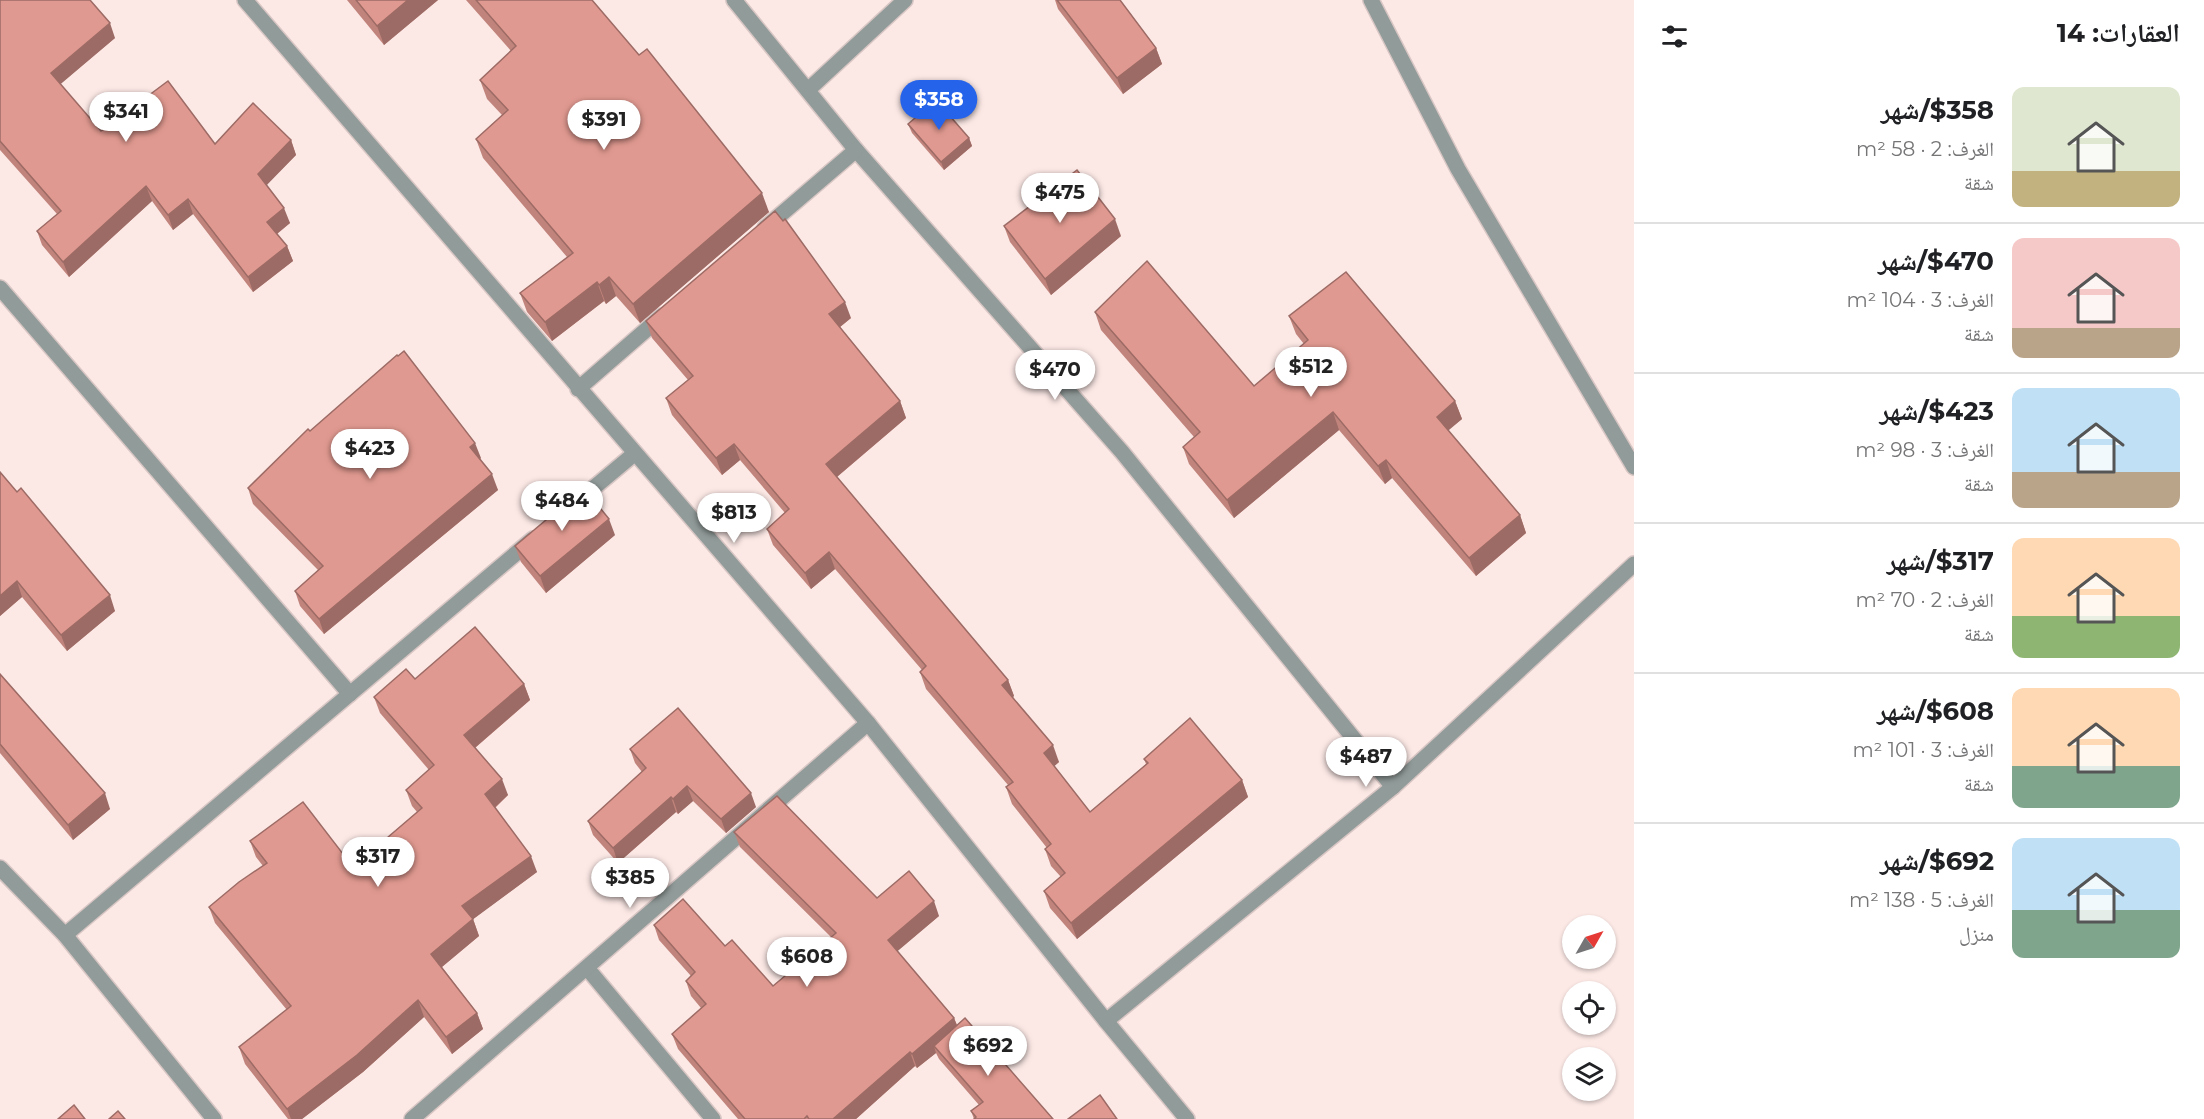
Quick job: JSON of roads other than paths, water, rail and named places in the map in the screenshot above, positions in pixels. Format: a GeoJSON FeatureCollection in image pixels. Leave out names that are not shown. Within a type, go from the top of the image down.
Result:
{"type":"FeatureCollection","features":[{"type":"Feature","properties":{"kind":"street"},"geometry":{"type":"LineString","coordinates":[[245,0],[868,723],[1187,1119]]}},
{"type":"Feature","properties":{"kind":"street"},"geometry":{"type":"LineString","coordinates":[[734,0],[856,150],[1122,452],[1393,787]]}},
{"type":"Feature","properties":{"kind":"street"},"geometry":{"type":"LineString","coordinates":[[808,90],[904,0]]}},
{"type":"Feature","properties":{"kind":"street"},"geometry":{"type":"LineString","coordinates":[[1371,0],[1458,169],[1634,467]]}},
{"type":"Feature","properties":{"kind":"street"},"geometry":{"type":"LineString","coordinates":[[758,235],[856,150]]}},
{"type":"Feature","properties":{"kind":"street"},"geometry":{"type":"LineString","coordinates":[[0,288],[350,694]]}},
{"type":"Feature","properties":{"kind":"street"},"geometry":{"type":"LineString","coordinates":[[578,389],[677,304]]}},
{"type":"Feature","properties":{"kind":"street"},"geometry":{"type":"LineString","coordinates":[[563,514],[634,454]]}},
{"type":"Feature","properties":{"kind":"street"},"geometry":{"type":"LineString","coordinates":[[65,935],[546,529]]}},
{"type":"Feature","properties":{"kind":"street"},"geometry":{"type":"LineString","coordinates":[[1106,1021],[1393,787],[1634,564]]}},
{"type":"Feature","properties":{"kind":"street"},"geometry":{"type":"LineString","coordinates":[[412,1119],[868,723]]}},
{"type":"Feature","properties":{"kind":"street"},"geometry":{"type":"LineString","coordinates":[[2,875],[65,935],[214,1119]]}},
{"type":"Feature","properties":{"kind":"street"},"geometry":{"type":"LineString","coordinates":[[586,968],[713,1119]]}}]}
